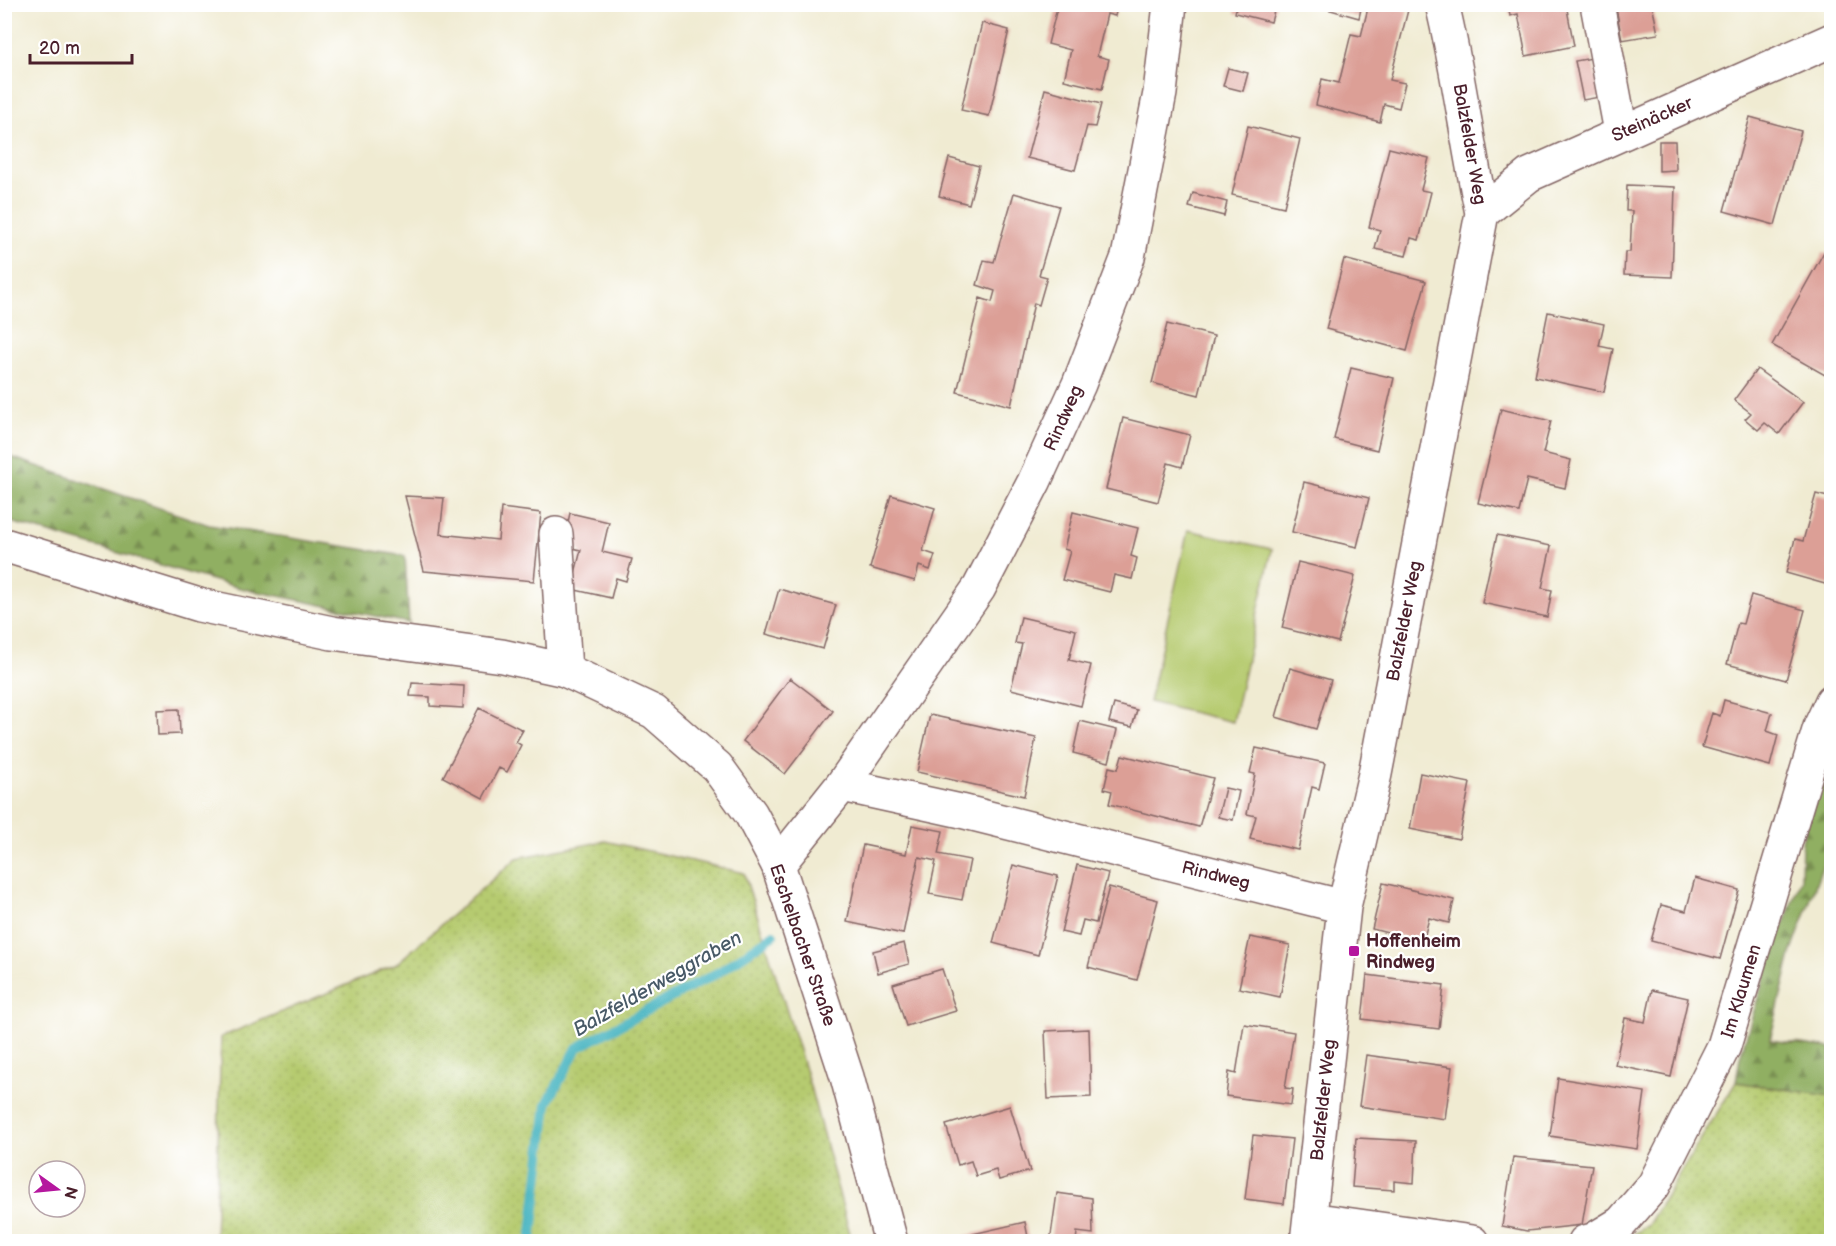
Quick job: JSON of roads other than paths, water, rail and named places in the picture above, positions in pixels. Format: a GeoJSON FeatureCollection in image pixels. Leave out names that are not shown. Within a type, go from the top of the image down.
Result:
{"type":"FeatureCollection","features":[{"type":"Feature","properties":{"kind":"street","name":"Rindweg"},"geometry":{"type":"LineString","coordinates":[[778,865],[842,785],[979,588],[1034,482],[1079,384],[1128,257],[1160,93],[1170,4]]}},
{"type":"Feature","properties":{"kind":"street","name":"Balzfelder Weg"},"geometry":{"type":"LineString","coordinates":[[1309,1230],[1344,907],[1375,774],[1482,213],[1470,161],[1455,58],[1442,4]]}},
{"type":"Feature","properties":{"kind":"street"},"geometry":{"type":"LineString","coordinates":[[1597,4],[1621,132]]}},
{"type":"Feature","properties":{"kind":"street","name":"Steinäcker"},"geometry":{"type":"LineString","coordinates":[[1482,213],[1529,175],[1621,132],[1832,40]]}},
{"type":"Feature","properties":{"kind":"street"},"geometry":{"type":"LineString","coordinates":[[556,534],[565,670]]}},
{"type":"Feature","properties":{"kind":"street","name":"Eschelbacher Straße"},"geometry":{"type":"LineString","coordinates":[[4,546],[199,605],[332,633],[502,657],[565,670],[654,711],[717,767],[751,814],[778,865],[847,1077],[891,1242]]}},
{"type":"Feature","properties":{"kind":"street","name":"Im Klaumen"},"geometry":{"type":"LineString","coordinates":[[1585,1242],[1593,1240],[1621,1223],[1654,1185],[1724,1046],[1820,727],[1832,700]]}},
{"type":"Feature","properties":{"kind":"street","name":"Rindweg"},"geometry":{"type":"LineString","coordinates":[[842,785],[961,811],[1344,907]]}},
{"type":"Feature","properties":{"kind":"street"},"geometry":{"type":"LineString","coordinates":[[1309,1230],[1472,1242]]}},
{"type":"Feature","properties":{"kind":"waterway","name":"Balzfelderweggraben"},"geometry":{"type":"LineString","coordinates":[[531,1242],[547,1104],[577,1048],[719,972],[773,935]]}},
{"type":"Feature","properties":{"kind":"place","name":"Hoffenheim Rindweg"},"geometry":{"type":"Point","coordinates":[1354,951]}}]}
